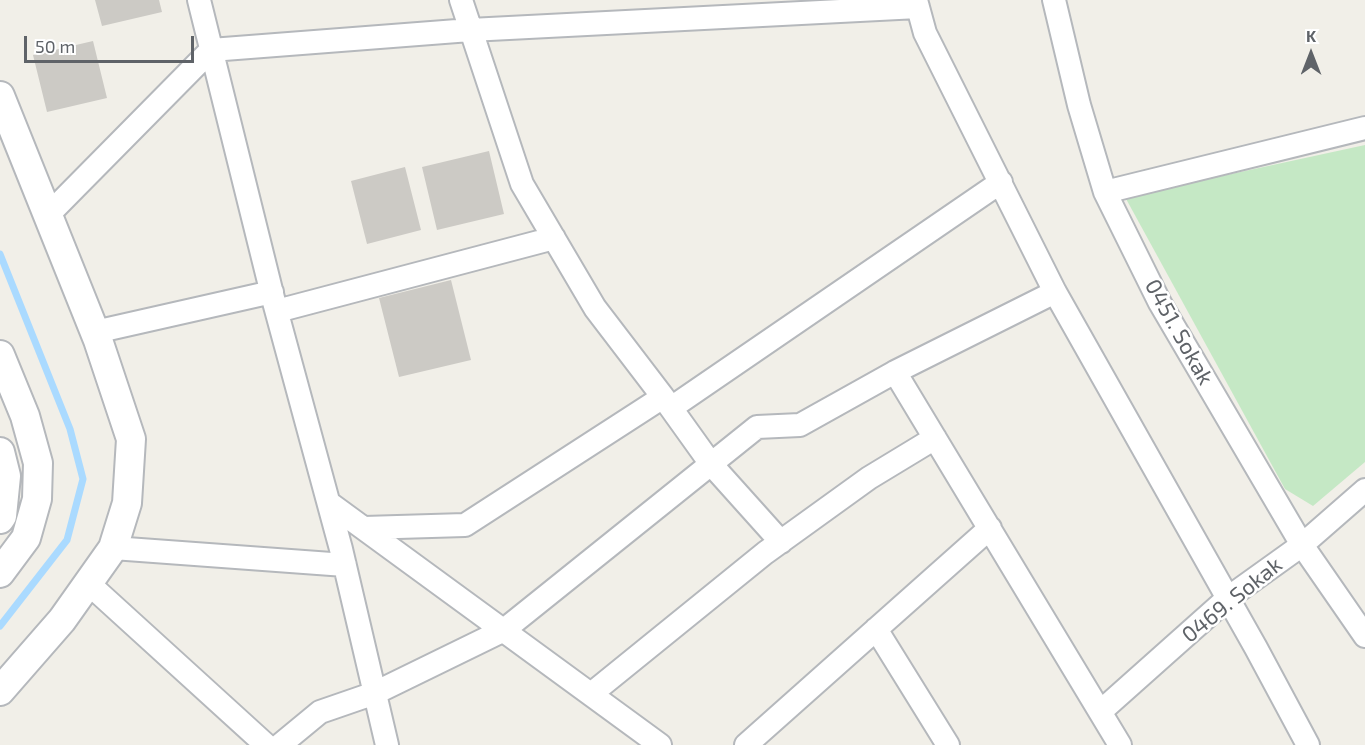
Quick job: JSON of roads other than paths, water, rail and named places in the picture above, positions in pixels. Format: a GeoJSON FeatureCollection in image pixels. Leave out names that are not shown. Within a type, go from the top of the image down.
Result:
{"type":"FeatureCollection","features":[{"type":"Feature","properties":{"kind":"street"},"geometry":{"type":"LineString","coordinates":[[199,0],[274,301],[345,565],[387,745]]}},
{"type":"Feature","properties":{"kind":"street"},"geometry":{"type":"LineString","coordinates":[[460,0],[522,184],[596,308],[711,464],[781,542]]}},
{"type":"Feature","properties":{"kind":"street","name":"0451. Sokak"},"geometry":{"type":"LineString","coordinates":[[1054,0],[1079,105],[1105,192],[1160,303],[1302,545],[1365,636]]}},
{"type":"Feature","properties":{"kind":"street"},"geometry":{"type":"LineString","coordinates":[[48,215],[211,50],[470,30],[917,3],[925,33],[1055,292],[1228,598],[1308,745]]}},
{"type":"Feature","properties":{"kind":"street"},"geometry":{"type":"LineString","coordinates":[[0,96],[95,332],[131,439],[127,503],[113,548],[62,620],[0,691]]}},
{"type":"Feature","properties":{"kind":"street"},"geometry":{"type":"LineString","coordinates":[[1105,192],[1365,128]]}},
{"type":"Feature","properties":{"kind":"street"},"geometry":{"type":"LineString","coordinates":[[364,528],[465,525],[667,403],[1001,182]]}},
{"type":"Feature","properties":{"kind":"street"},"geometry":{"type":"LineString","coordinates":[[95,332],[274,301],[554,238]]}},
{"type":"Feature","properties":{"kind":"street"},"geometry":{"type":"LineString","coordinates":[[280,745],[320,712],[375,693],[504,630],[757,427],[800,425],[895,372],[1055,292]]}},
{"type":"Feature","properties":{"kind":"street"},"geometry":{"type":"LineString","coordinates":[[0,355],[25,416],[38,463],[37,499],[26,538],[0,573]]}},
{"type":"Feature","properties":{"kind":"street"},"geometry":{"type":"LineString","coordinates":[[895,372],[1120,745]]}},
{"type":"Feature","properties":{"kind":"street"},"geometry":{"type":"LineString","coordinates":[[591,694],[781,542],[869,478],[935,438]]}},
{"type":"Feature","properties":{"kind":"street"},"geometry":{"type":"LineString","coordinates":[[0,453],[6,476],[0,519]]}},
{"type":"Feature","properties":{"kind":"street","name":"0469. Sokak"},"geometry":{"type":"LineString","coordinates":[[1100,712],[1228,598],[1302,545],[1365,490]]}},
{"type":"Feature","properties":{"kind":"street"},"geometry":{"type":"LineString","coordinates":[[329,503],[591,694],[633,738],[660,745]]}},
{"type":"Feature","properties":{"kind":"street"},"geometry":{"type":"LineString","coordinates":[[746,745],[990,528]]}},
{"type":"Feature","properties":{"kind":"street"},"geometry":{"type":"LineString","coordinates":[[113,548],[345,565]]}},
{"type":"Feature","properties":{"kind":"street"},"geometry":{"type":"LineString","coordinates":[[88,583],[266,745]]}},
{"type":"Feature","properties":{"kind":"street"},"geometry":{"type":"LineString","coordinates":[[876,629],[948,745]]}},
{"type":"Feature","properties":{"kind":"waterway"},"geometry":{"type":"LineString","coordinates":[[0,254],[70,429],[83,479],[67,540],[0,626]]}}]}
